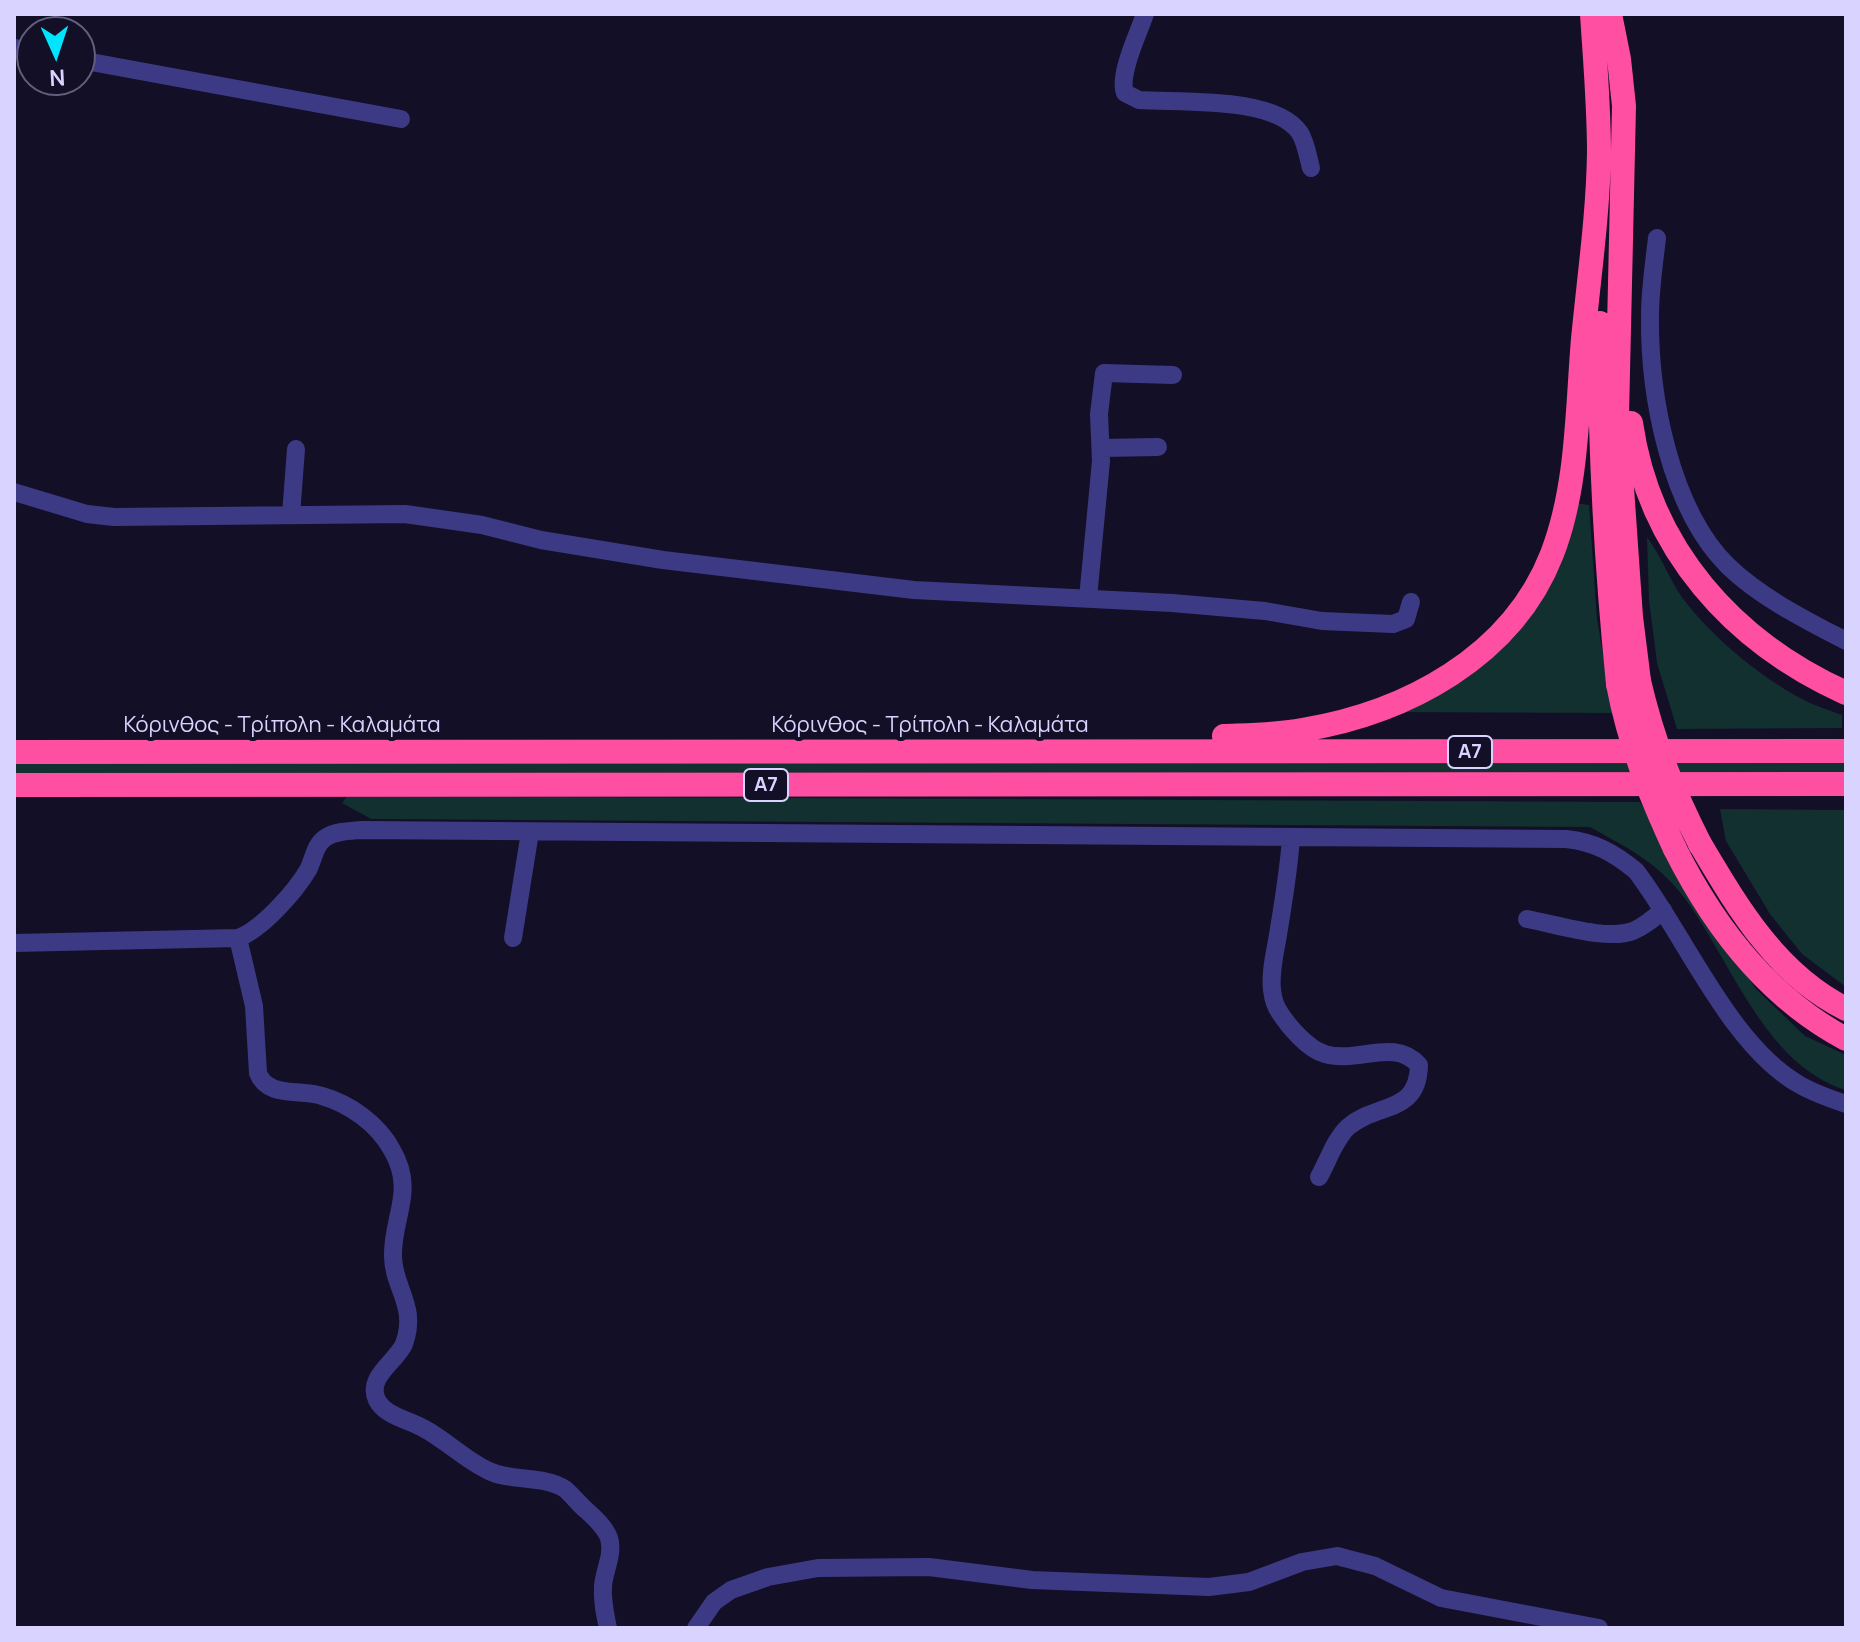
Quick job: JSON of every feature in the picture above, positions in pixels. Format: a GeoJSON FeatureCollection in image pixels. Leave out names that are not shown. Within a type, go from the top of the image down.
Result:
{"type":"FeatureCollection","features":[{"type":"Feature","properties":{"kind":"highway"},"geometry":{"type":"LineString","coordinates":[[1094,752],[1222,736],[1291,732],[1329,724],[1412,695],[1460,670],[1483,652],[1524,606],[1553,553],[1572,470],[1599,150],[1592,14]]}},
{"type":"Feature","properties":{"kind":"highway"},"geometry":{"type":"LineString","coordinates":[[1610,14],[1624,106],[1617,416],[1629,596],[1629,683],[1625,721],[1637,761],[1702,902],[1757,970],[1815,1022],[1846,1039]]}},
{"type":"Feature","properties":{"kind":"highway"},"geometry":{"type":"LineString","coordinates":[[1594,237],[1599,280],[1601,448],[1609,586],[1629,683],[1675,795],[1700,844],[1742,913],[1787,969],[1813,991],[1846,1009]]}},
{"type":"Feature","properties":{"kind":"highway"},"geometry":{"type":"LineString","coordinates":[[1619,282],[1627,340],[1626,395],[1634,448],[1651,500],[1675,548],[1707,593],[1745,631],[1788,664],[1846,693]]}},
{"type":"Feature","properties":{"kind":"highway","name":"Κόρινθος - Τρίπολη - Καλαμάτα"},"geometry":{"type":"LineString","coordinates":[[14,752],[1846,751]]}},
{"type":"Feature","properties":{"kind":"highway","name":"Α7"},"geometry":{"type":"LineString","coordinates":[[14,785],[1846,784]]}},
{"type":"Feature","properties":{"kind":"street"},"geometry":{"type":"LineString","coordinates":[[1145,14],[1126,69],[1122,86],[1125,93],[1139,100],[1252,107],[1273,112],[1301,135],[1311,168]]}},
{"type":"Feature","properties":{"kind":"street"},"geometry":{"type":"LineString","coordinates":[[96,63],[401,119]]}},
{"type":"Feature","properties":{"kind":"street"},"geometry":{"type":"LineString","coordinates":[[1657,238],[1650,315],[1653,380],[1673,468],[1691,515],[1710,546],[1754,588],[1846,641]]}},
{"type":"Feature","properties":{"kind":"street"},"geometry":{"type":"LineString","coordinates":[[1088,598],[1104,373],[1173,375]]}},
{"type":"Feature","properties":{"kind":"street"},"geometry":{"type":"LineString","coordinates":[[1101,448],[1158,447]]}},
{"type":"Feature","properties":{"kind":"street"},"geometry":{"type":"LineString","coordinates":[[291,515],[296,449]]}},
{"type":"Feature","properties":{"kind":"street"},"geometry":{"type":"LineString","coordinates":[[14,492],[87,514],[114,517],[375,513],[434,517],[541,540],[782,576],[914,590],[1088,598],[1265,611],[1315,620],[1393,624],[1406,619],[1411,602]]}},
{"type":"Feature","properties":{"kind":"street"},"geometry":{"type":"LineString","coordinates":[[14,943],[238,938],[261,927],[308,870],[316,847],[324,839],[337,833],[361,830],[1539,837],[1588,842],[1613,852],[1636,871],[1745,1035],[1774,1066],[1800,1086],[1846,1104]]}},
{"type":"Feature","properties":{"kind":"street"},"geometry":{"type":"LineString","coordinates":[[513,938],[530,832]]}},
{"type":"Feature","properties":{"kind":"street"},"geometry":{"type":"LineString","coordinates":[[1291,837],[1272,975],[1274,1004],[1283,1018],[1314,1049],[1343,1056],[1393,1052],[1410,1055],[1419,1065],[1414,1093],[1402,1102],[1348,1127],[1319,1177]]}},
{"type":"Feature","properties":{"kind":"street"},"geometry":{"type":"LineString","coordinates":[[1527,919],[1610,934],[1631,932],[1663,910]]}},
{"type":"Feature","properties":{"kind":"street"},"geometry":{"type":"LineString","coordinates":[[238,938],[254,1006],[261,1081],[275,1089],[321,1095],[349,1107],[376,1128],[393,1151],[401,1176],[403,1201],[393,1256],[397,1280],[407,1301],[407,1320],[403,1345],[376,1381],[375,1397],[382,1409],[422,1427],[486,1469],[502,1476],[548,1483],[564,1489],[600,1524],[609,1539],[610,1553],[603,1584],[603,1607],[608,1628]]}},
{"type":"Feature","properties":{"kind":"street"},"geometry":{"type":"LineString","coordinates":[[696,1628],[714,1602],[731,1590],[768,1577],[818,1568],[929,1567],[1032,1580],[1209,1587],[1249,1582],[1302,1562],[1337,1556],[1375,1566],[1441,1598],[1599,1628]]}},
{"type":"Feature","properties":{"kind":"green space"},"geometry":{"type":"Polygon","coordinates":[[[1575,503],[1589,505],[1597,619],[1613,713],[1381,712],[1486,655],[1575,503]]]}},
{"type":"Feature","properties":{"kind":"green space"},"geometry":{"type":"Polygon","coordinates":[[[1647,537],[1682,597],[1713,632],[1771,680],[1812,704],[1842,715],[1842,728],[1677,729],[1657,663],[1649,600],[1647,537]]]}},
{"type":"Feature","properties":{"kind":"green space"},"geometry":{"type":"Polygon","coordinates":[[[1846,763],[1846,772],[14,773],[14,764],[1846,763]]]}},
{"type":"Feature","properties":{"kind":"green space"},"geometry":{"type":"Polygon","coordinates":[[[347,796],[1640,802],[1755,988],[1805,1036],[1846,1055],[1846,1090],[1817,1077],[1793,1058],[1771,1034],[1673,884],[1640,856],[1590,827],[371,819],[342,803],[347,796]]]}},
{"type":"Feature","properties":{"kind":"green space"},"geometry":{"type":"Polygon","coordinates":[[[1720,809],[1846,810],[1846,987],[1802,954],[1770,914],[1726,841],[1720,809]]]}}]}
